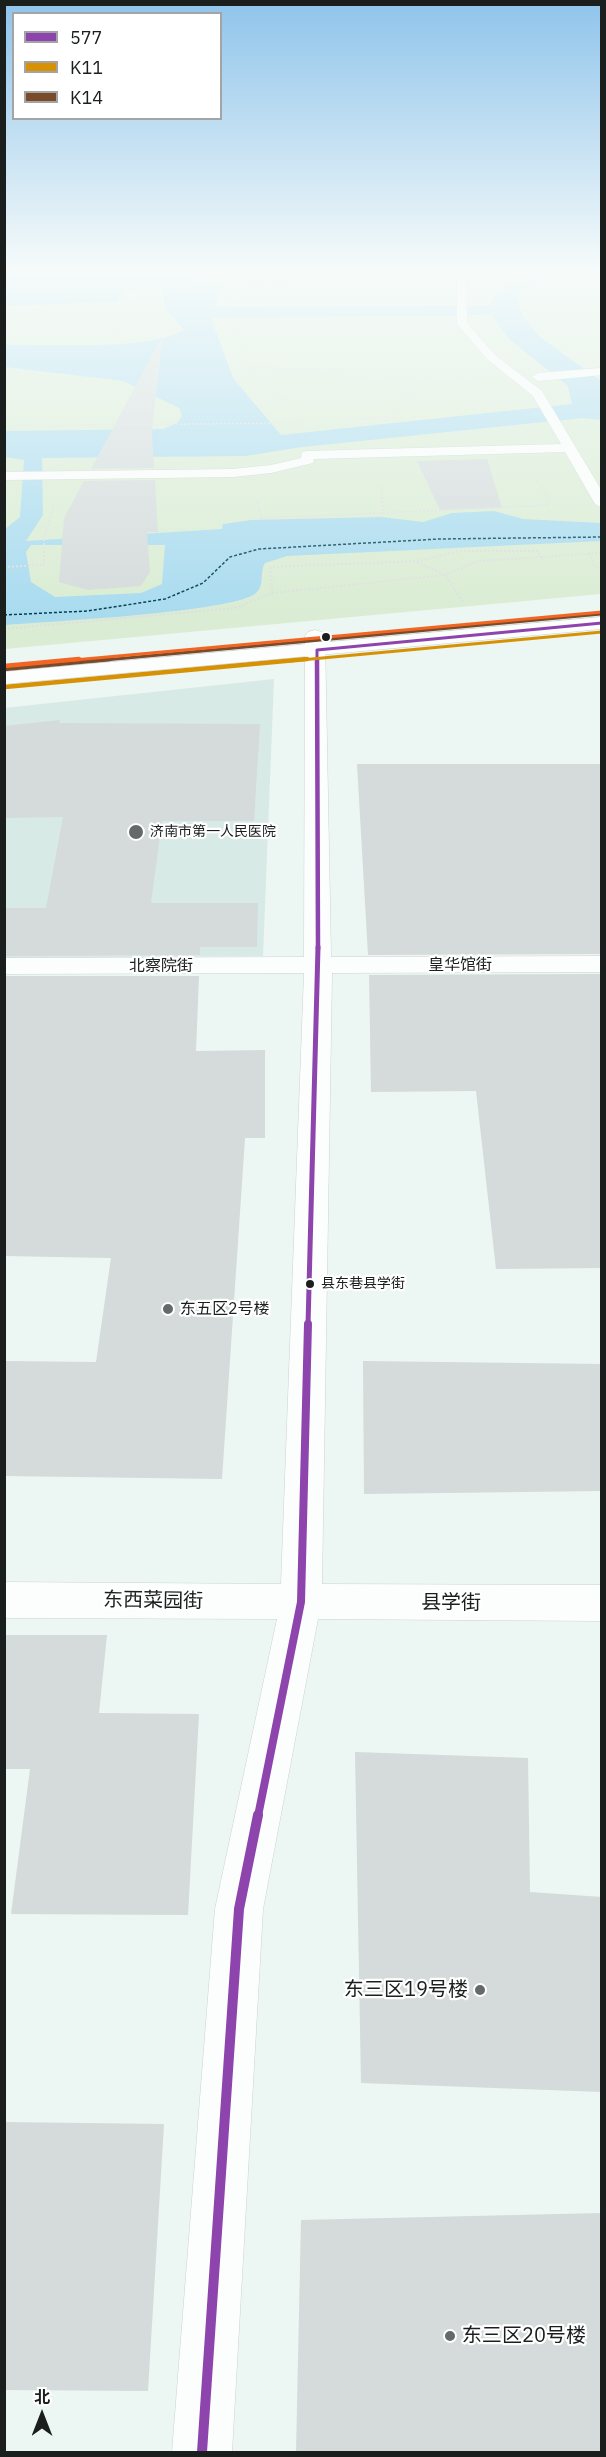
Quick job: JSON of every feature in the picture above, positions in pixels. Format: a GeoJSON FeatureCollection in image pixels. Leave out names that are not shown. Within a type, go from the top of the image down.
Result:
{"type":"FeatureCollection","features":[{"type":"Feature","properties":{"kind":"street"},"geometry":{"type":"LineString","coordinates":[[4,678],[602,612]]}},
{"type":"Feature","properties":{"kind":"street"},"geometry":{"type":"LineString","coordinates":[[4,666],[602,623]]}},
{"type":"Feature","properties":{"kind":"street"},"geometry":{"type":"LineString","coordinates":[[202,2452],[239,1909],[301,1602],[318,966],[316,643]]}},
{"type":"Feature","properties":{"kind":"street","name":"皇华馆街"},"geometry":{"type":"LineString","coordinates":[[318,966],[602,964]]}},
{"type":"Feature","properties":{"kind":"street","name":"北察院街"},"geometry":{"type":"LineString","coordinates":[[4,966],[318,966]]}},
{"type":"Feature","properties":{"kind":"street","name":"东西菜园街"},"geometry":{"type":"LineString","coordinates":[[4,1600],[301,1602]]}},
{"type":"Feature","properties":{"kind":"street","name":"县学街"},"geometry":{"type":"LineString","coordinates":[[301,1602],[602,1603]]}},
{"type":"Feature","properties":{"kind":"lane"},"geometry":{"type":"LineString","coordinates":[[527,385],[544,403],[602,504]]}},
{"type":"Feature","properties":{"kind":"lane"},"geometry":{"type":"LineString","coordinates":[[10,476],[230,474],[283,469],[308,460],[307,455],[568,448]]}},
{"type":"Feature","properties":{"kind":"path"},"geometry":{"type":"LineString","coordinates":[[265,385],[291,403],[304,430]]}},
{"type":"Feature","properties":{"kind":"path"},"geometry":{"type":"LineString","coordinates":[[385,385],[426,385]]}},
{"type":"Feature","properties":{"kind":"path"},"geometry":{"type":"LineString","coordinates":[[348,420],[393,417],[421,385]]}},
{"type":"Feature","properties":{"kind":"path"},"geometry":{"type":"LineString","coordinates":[[4,426],[302,423]]}},
{"type":"Feature","properties":{"kind":"path"},"geometry":{"type":"LineString","coordinates":[[257,499],[262,518],[549,505],[546,494],[513,450]]}},
{"type":"Feature","properties":{"kind":"path"},"geometry":{"type":"LineString","coordinates":[[378,454],[383,513]]}},
{"type":"Feature","properties":{"kind":"path"},"geometry":{"type":"LineString","coordinates":[[4,567],[44,565],[44,538]]}},
{"type":"Feature","properties":{"kind":"path"},"geometry":{"type":"LineString","coordinates":[[493,551],[494,560]]}},
{"type":"Feature","properties":{"kind":"path"},"geometry":{"type":"LineString","coordinates":[[272,593],[271,567],[417,561],[435,554],[493,551],[537,551],[543,559]]}},
{"type":"Feature","properties":{"kind":"path"},"geometry":{"type":"LineString","coordinates":[[589,553],[595,567],[602,569]]}},
{"type":"Feature","properties":{"kind":"path"},"geometry":{"type":"LineString","coordinates":[[4,629],[235,608],[272,593],[445,575],[478,561],[543,559],[602,553]]}},
{"type":"Feature","properties":{"kind":"path"},"geometry":{"type":"LineString","coordinates":[[417,561],[445,575],[468,609]]}},
{"type":"Feature","properties":{"kind":"shaded area","name":"济南市第一人民医院"},"geometry":{"type":"Polygon","coordinates":[[[274,679],[263,956],[5,958],[4,708],[274,679]]]}},
{"type":"Feature","properties":{"kind":"green space"},"geometry":{"type":"Polygon","coordinates":[[[5,385],[601,385],[601,594],[5,649],[5,385]]]}},
{"type":"Feature","properties":{"kind":"water"},"geometry":{"type":"Polygon","coordinates":[[[131,385],[239,385],[281,435],[572,404],[566,385],[601,385],[601,420],[583,418],[302,447],[246,456],[42,458],[43,515],[26,541],[222,529],[223,524],[251,520],[382,517],[423,522],[452,513],[494,511],[523,519],[601,523],[601,541],[287,556],[265,563],[259,590],[241,600],[178,611],[5,625],[5,529],[20,517],[24,460],[5,457],[5,431],[163,429],[177,423],[182,416],[179,408],[131,385]],[[31,545],[26,552],[31,582],[55,597],[141,593],[162,584],[165,545],[31,545]]]}},
{"type":"Feature","properties":{"kind":"building"},"geometry":{"type":"Polygon","coordinates":[[[136,385],[157,385],[152,432],[154,468],[91,469],[136,385]]]}},
{"type":"Feature","properties":{"kind":"building"},"geometry":{"type":"Polygon","coordinates":[[[487,459],[502,508],[440,510],[417,461],[487,459]]]}},
{"type":"Feature","properties":{"kind":"building"},"geometry":{"type":"Polygon","coordinates":[[[155,480],[158,532],[147,532],[150,572],[141,586],[88,590],[59,582],[64,518],[84,481],[155,480]]]}},
{"type":"Feature","properties":{"kind":"building","name":"济南市第一人民医院"},"geometry":{"type":"Polygon","coordinates":[[[60,720],[59,723],[260,724],[254,821],[162,821],[151,903],[258,903],[257,947],[200,947],[200,955],[4,956],[4,908],[46,908],[63,817],[4,818],[4,726],[60,720]]]}},
{"type":"Feature","properties":{"kind":"building"},"geometry":{"type":"Polygon","coordinates":[[[357,764],[602,764],[602,954],[368,955],[357,764]]]}},
{"type":"Feature","properties":{"kind":"building"},"geometry":{"type":"Polygon","coordinates":[[[602,974],[602,1268],[496,1269],[476,1091],[371,1092],[369,975],[602,974]]]}},
{"type":"Feature","properties":{"kind":"building","name":"东五区2号楼"},"geometry":{"type":"Polygon","coordinates":[[[4,976],[199,976],[196,1051],[265,1050],[265,1138],[245,1138],[222,1479],[4,1476],[4,1361],[96,1362],[111,1258],[4,1256],[4,976]]]}},
{"type":"Feature","properties":{"kind":"building"},"geometry":{"type":"Polygon","coordinates":[[[363,1361],[602,1364],[602,1491],[364,1494],[363,1361]]]}},
{"type":"Feature","properties":{"kind":"building"},"geometry":{"type":"Polygon","coordinates":[[[4,1635],[107,1635],[99,1713],[199,1714],[188,1915],[11,1914],[30,1769],[4,1769],[4,1635]]]}},
{"type":"Feature","properties":{"kind":"building","name":"东三区19号楼"},"geometry":{"type":"Polygon","coordinates":[[[355,1752],[528,1758],[530,1892],[602,1897],[602,2092],[361,2083],[355,1752]]]}},
{"type":"Feature","properties":{"kind":"building"},"geometry":{"type":"Polygon","coordinates":[[[4,2122],[164,2124],[148,2391],[4,2390],[4,2122]]]}},
{"type":"Feature","properties":{"kind":"building","name":"东三区20号楼"},"geometry":{"type":"Polygon","coordinates":[[[602,2213],[602,2452],[296,2452],[301,2220],[602,2213]]]}},
{"type":"Feature","properties":{"kind":"ferry route"},"geometry":{"type":"LineString","coordinates":[[4,615],[87,611],[165,599],[203,583],[230,557],[259,549],[439,539],[602,537]]}},
{"type":"Feature","properties":{"kind":"transit line"},"geometry":{"type":"LineString","coordinates":[[4,666],[602,612]]}},
{"type":"Feature","properties":{"kind":"transit line","name":"K14"},"geometry":{"type":"LineString","coordinates":[[4,669],[601,614]]}},
{"type":"Feature","properties":{"kind":"transit line","name":"577"},"geometry":{"type":"LineString","coordinates":[[202,2452],[239,1909],[301,1602],[318,966],[317,650],[602,623]]}},
{"type":"Feature","properties":{"kind":"transit line","name":"K11"},"geometry":{"type":"LineString","coordinates":[[5,687],[602,632]]}},
{"type":"Feature","properties":{"kind":"place","name":"济南市第一人民医院"},"geometry":{"type":"Point","coordinates":[136,832]}},
{"type":"Feature","properties":{"kind":"place","name":"县东巷县学街"},"geometry":{"type":"Point","coordinates":[310,1284]}},
{"type":"Feature","properties":{"kind":"place","name":"东五区2号楼"},"geometry":{"type":"Point","coordinates":[168,1309]}},
{"type":"Feature","properties":{"kind":"place","name":"东三区19号楼"},"geometry":{"type":"Point","coordinates":[480,1990]}},
{"type":"Feature","properties":{"kind":"place","name":"东三区20号楼"},"geometry":{"type":"Point","coordinates":[450,2336]}}]}
